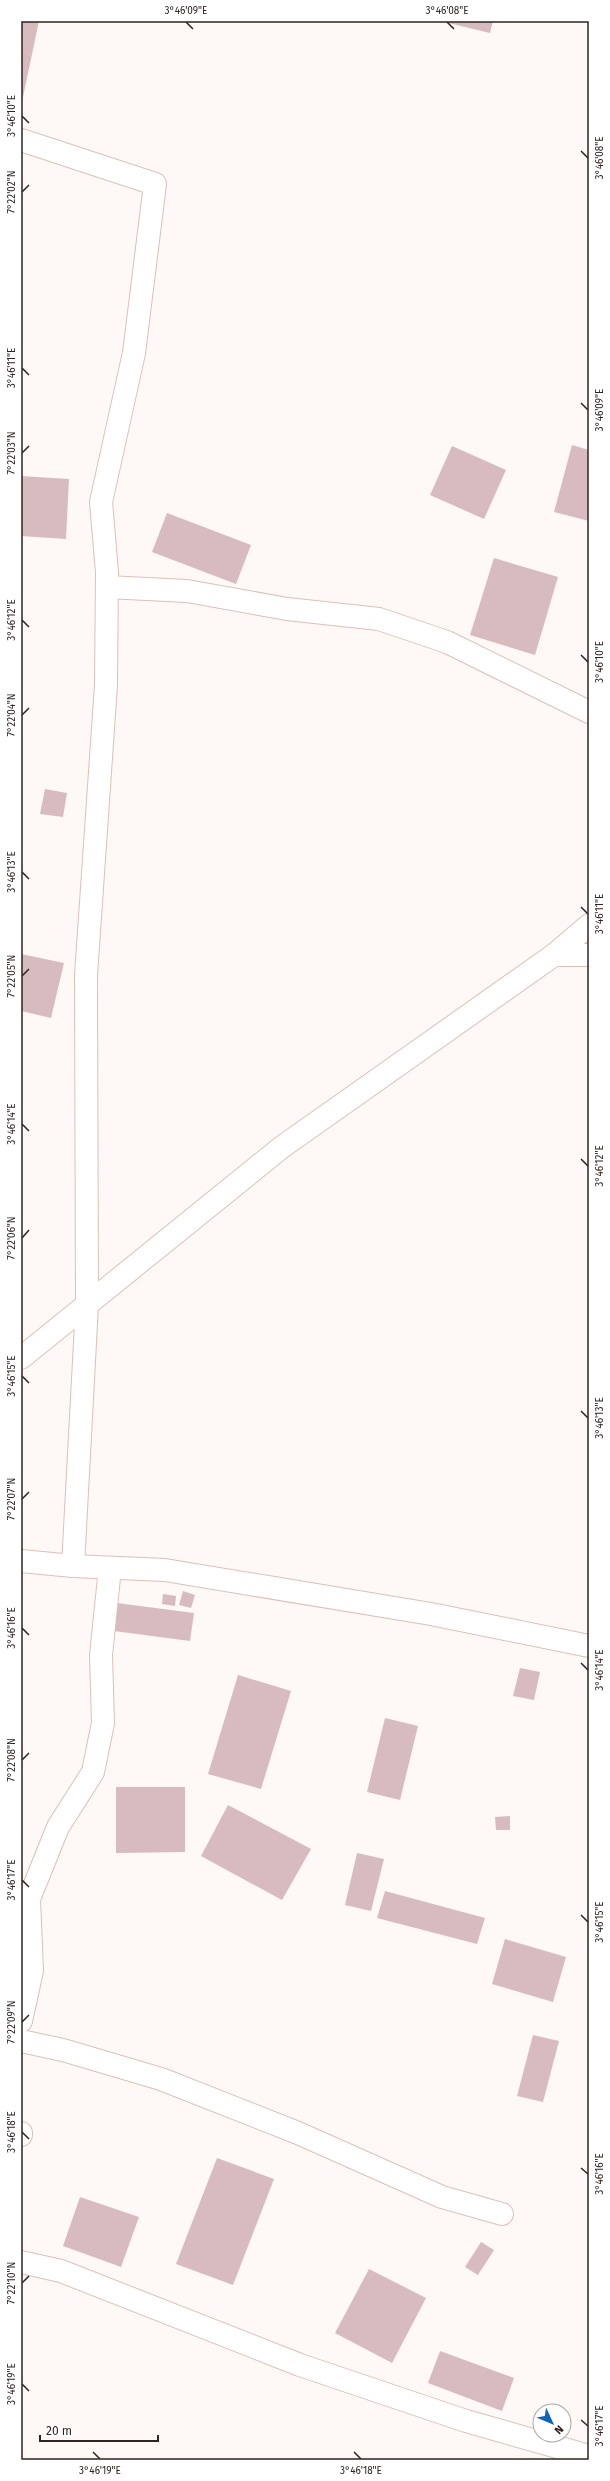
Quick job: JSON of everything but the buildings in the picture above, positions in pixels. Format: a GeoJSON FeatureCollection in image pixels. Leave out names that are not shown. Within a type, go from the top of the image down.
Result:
{"type":"FeatureCollection","features":[{"type":"Feature","properties":{"kind":"street"},"geometry":{"type":"LineString","coordinates":[[21,140],[155,184],[134,353],[101,502],[107,587],[106,685],[86,975],[87,1305],[73,1566]]}},
{"type":"Feature","properties":{"kind":"street"},"geometry":{"type":"LineString","coordinates":[[107,587],[187,591],[286,610],[379,619],[447,642],[532,686],[589,712]]}},
{"type":"Feature","properties":{"kind":"street"},"geometry":{"type":"LineString","coordinates":[[21,1358],[282,1147],[554,955],[589,925]]}},
{"type":"Feature","properties":{"kind":"street"},"geometry":{"type":"LineString","coordinates":[[554,955],[589,956]]}},
{"type":"Feature","properties":{"kind":"street"},"geometry":{"type":"LineString","coordinates":[[21,1561],[73,1566],[173,1571],[432,1614],[589,1646]]}},
{"type":"Feature","properties":{"kind":"street"},"geometry":{"type":"LineString","coordinates":[[21,2021],[32,1971],[29,1899],[58,1827],[93,1772],[103,1723],[101,1655],[110,1568]]}},
{"type":"Feature","properties":{"kind":"street"},"geometry":{"type":"LineString","coordinates":[[21,2041],[62,2050],[160,2079],[298,2133],[442,2197],[502,2214]]}},
{"type":"Feature","properties":{"kind":"street"},"geometry":{"type":"LineString","coordinates":[[21,2262],[61,2271],[300,2366],[466,2421],[589,2456]]}}]}
